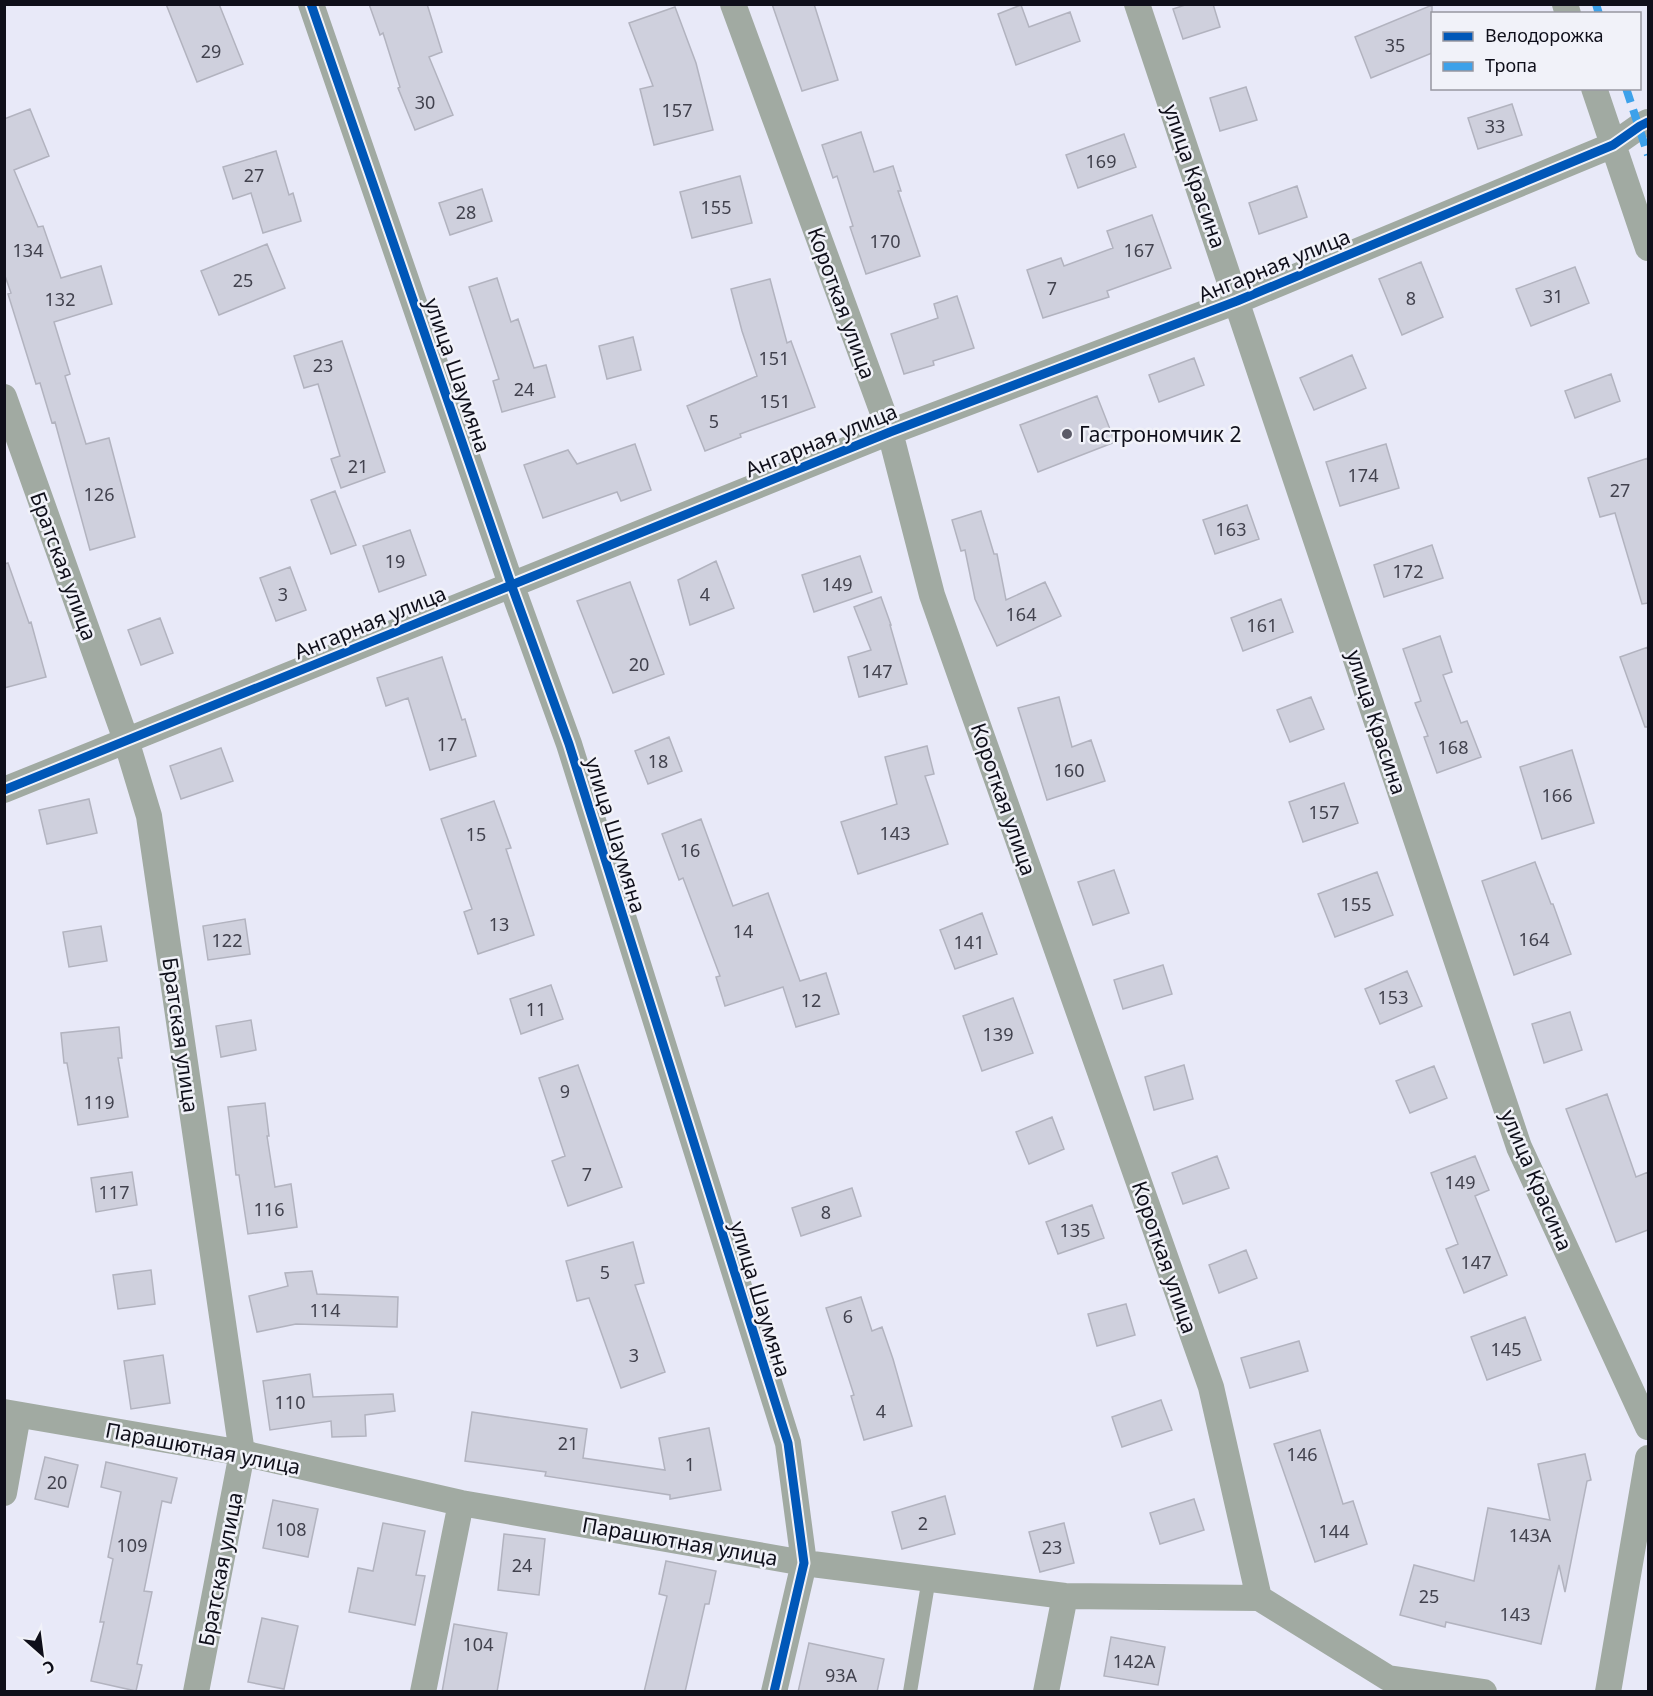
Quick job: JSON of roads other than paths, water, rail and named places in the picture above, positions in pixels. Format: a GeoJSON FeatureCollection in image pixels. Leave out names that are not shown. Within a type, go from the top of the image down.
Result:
{"type":"FeatureCollection","features":[{"type":"Feature","properties":{"kind":"street","name":"улица Шаумяна"},"geometry":{"type":"LineString","coordinates":[[311,4],[511,584],[569,744],[788,1443],[804,1563],[774,1692]]}},
{"type":"Feature","properties":{"kind":"street","name":"Короткая улица"},"geometry":{"type":"LineString","coordinates":[[733,4],[890,432],[932,595],[1211,1388],[1259,1598]]}},
{"type":"Feature","properties":{"kind":"street","name":"улица Красина"},"geometry":{"type":"LineString","coordinates":[[1137,4],[1519,1147],[1648,1427]]}},
{"type":"Feature","properties":{"kind":"street"},"geometry":{"type":"LineString","coordinates":[[1595,90],[1648,248]]}},
{"type":"Feature","properties":{"kind":"street","name":"Ангарная улица"},"geometry":{"type":"LineString","coordinates":[[4,790],[890,432],[1237,300],[1613,145],[1648,123]]}},
{"type":"Feature","properties":{"kind":"street","name":"Братская улица"},"geometry":{"type":"LineString","coordinates":[[4,397],[126,740],[149,816],[242,1453],[196,1692]]}},
{"type":"Feature","properties":{"kind":"street"},"geometry":{"type":"LineString","coordinates":[[4,1492],[11,1413]]}},
{"type":"Feature","properties":{"kind":"street","name":"Парашютная улица"},"geometry":{"type":"LineString","coordinates":[[11,1413],[242,1453],[461,1503],[804,1563],[1065,1596],[1259,1598]]}},
{"type":"Feature","properties":{"kind":"street"},"geometry":{"type":"LineString","coordinates":[[1608,1692],[1648,1458]]}},
{"type":"Feature","properties":{"kind":"street"},"geometry":{"type":"LineString","coordinates":[[423,1692],[461,1503]]}},
{"type":"Feature","properties":{"kind":"street"},"geometry":{"type":"LineString","coordinates":[[1046,1692],[1065,1596]]}},
{"type":"Feature","properties":{"kind":"street"},"geometry":{"type":"LineString","coordinates":[[1259,1598],[1387,1685],[1484,1692]]}},
{"type":"Feature","properties":{"kind":"lane"},"geometry":{"type":"LineString","coordinates":[[910,1692],[929,1578]]}},
{"type":"Feature","properties":{"kind":"place","name":"Гастрономчик 2"},"geometry":{"type":"Point","coordinates":[1067,434]}}]}
